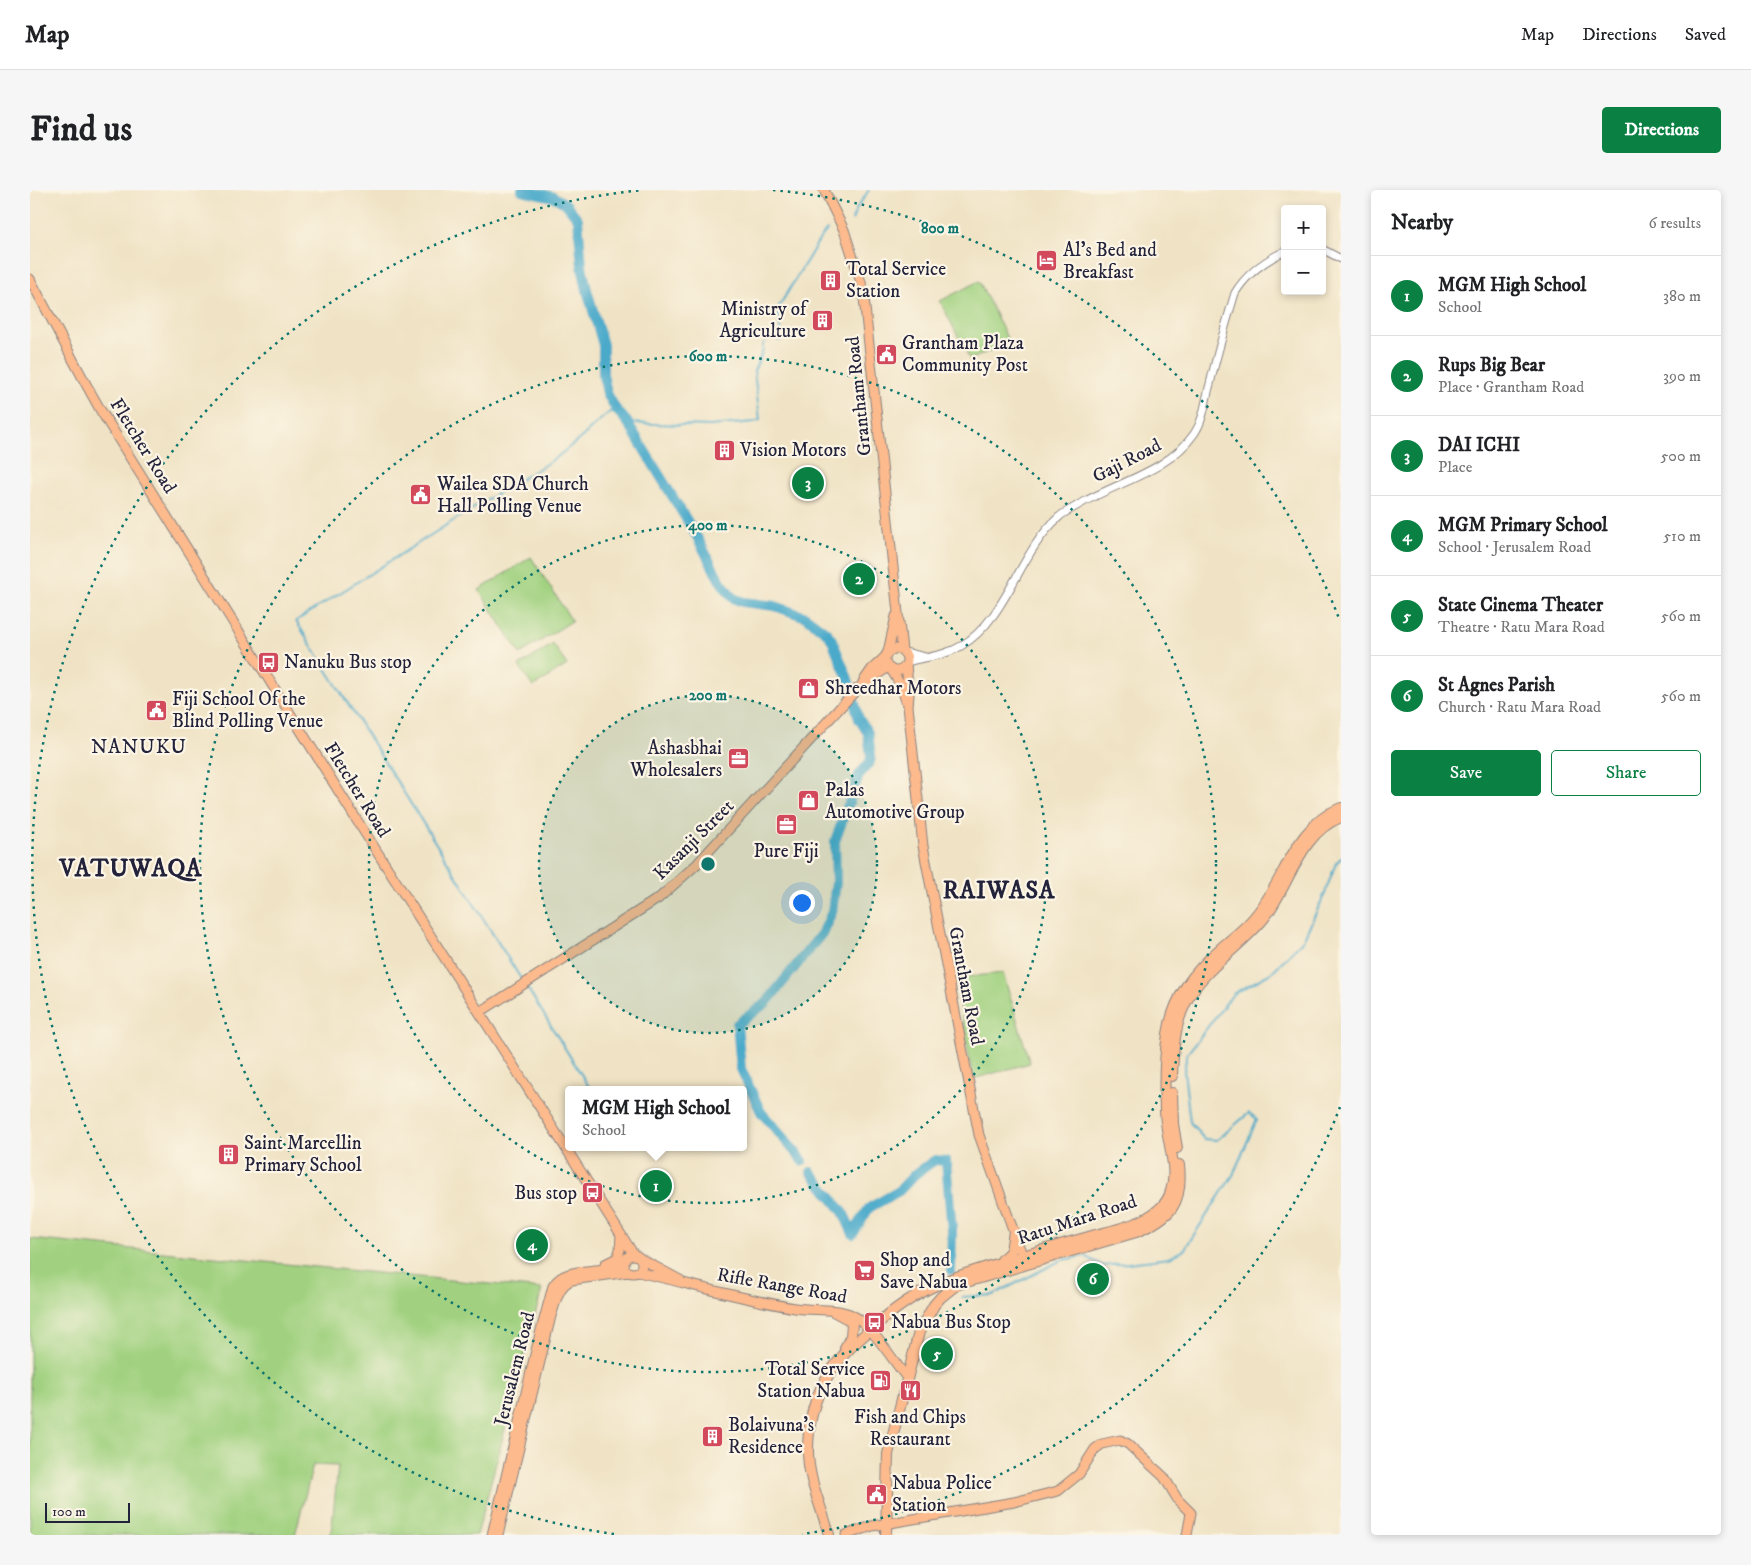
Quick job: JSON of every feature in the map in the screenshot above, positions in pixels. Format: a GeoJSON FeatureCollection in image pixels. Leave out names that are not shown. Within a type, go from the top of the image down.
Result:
{"type":"FeatureCollection","features":[{"type":"Feature","properties":{"kind":"highway","name":"Ratu Mara Road"},"geometry":{"type":"LineString","coordinates":[[886,1535],[888,1454],[919,1332],[928,1314],[941,1297],[956,1285],[1141,1221],[1164,1205],[1173,1182],[1165,1111],[1165,1081],[1168,1031],[1177,1002],[1185,987],[1199,969],[1241,932],[1258,914],[1308,831],[1326,815],[1341,808]]}},
{"type":"Feature","properties":{"kind":"highway","name":"Ratu Mara Road"},"geometry":{"type":"LineString","coordinates":[[829,1535],[812,1485],[808,1451],[811,1414],[824,1379],[836,1362],[869,1330],[917,1295],[934,1286],[997,1264],[1024,1260],[1136,1232],[1164,1217],[1179,1193],[1181,1183],[1172,1112],[1173,1050],[1177,1026],[1185,1004],[1206,974],[1264,918],[1315,834],[1330,821],[1341,817]]}},
{"type":"Feature","properties":{"kind":"highway"},"geometry":{"type":"LineString","coordinates":[[997,1264],[1011,1251],[1014,1232]]}},
{"type":"Feature","properties":{"kind":"highway"},"geometry":{"type":"LineString","coordinates":[[833,1311],[850,1321],[853,1327],[849,1340],[836,1362]]}},
{"type":"Feature","properties":{"kind":"main road","name":"Grantham Road"},"geometry":{"type":"LineString","coordinates":[[824,190],[844,230],[861,282],[864,298],[903,651]]}},
{"type":"Feature","properties":{"kind":"main road","name":"Fletcher Road"},"geometry":{"type":"LineString","coordinates":[[30,279],[101,411],[353,814],[565,1147]]}},
{"type":"Feature","properties":{"kind":"main road","name":"Grantham Road"},"geometry":{"type":"LineString","coordinates":[[887,654],[898,606]]}},
{"type":"Feature","properties":{"kind":"main road"},"geometry":{"type":"LineString","coordinates":[[893,649],[903,651],[906,663],[899,670],[889,668],[885,662],[887,654],[893,649]]}},
{"type":"Feature","properties":{"kind":"main road","name":"Kasanji Street"},"geometry":{"type":"LineString","coordinates":[[860,687],[865,678],[887,654]]}},
{"type":"Feature","properties":{"kind":"main road","name":"Grantham Road"},"geometry":{"type":"LineString","coordinates":[[906,663],[909,695],[908,706],[923,846],[979,1135],[1024,1260]]}},
{"type":"Feature","properties":{"kind":"main road","name":"Grantham Road"},"geometry":{"type":"LineString","coordinates":[[889,668],[901,686],[908,706]]}},
{"type":"Feature","properties":{"kind":"main road","name":"Kasanji Street"},"geometry":{"type":"LineString","coordinates":[[480,1012],[659,898],[697,864],[849,697],[860,687],[889,668]]}},
{"type":"Feature","properties":{"kind":"main road","name":"Fletcher Road"},"geometry":{"type":"LineString","coordinates":[[567,1151],[620,1235],[631,1259],[624,1268],[633,1272]]}},
{"type":"Feature","properties":{"kind":"main road"},"geometry":{"type":"LineString","coordinates":[[581,1272],[617,1258],[620,1250],[620,1235]]}},
{"type":"Feature","properties":{"kind":"main road"},"geometry":{"type":"LineString","coordinates":[[631,1259],[642,1266],[633,1272]]}},
{"type":"Feature","properties":{"kind":"main road","name":"Jerusalem Road"},"geometry":{"type":"LineString","coordinates":[[492,1535],[502,1487],[554,1283],[561,1278],[581,1272],[606,1268],[631,1259]]}},
{"type":"Feature","properties":{"kind":"main road","name":"Rifle Range Road"},"geometry":{"type":"LineString","coordinates":[[631,1259],[684,1282],[746,1299],[797,1308],[851,1314],[869,1330],[907,1378]]}},
{"type":"Feature","properties":{"kind":"main road","name":"Jerusalem Road"},"geometry":{"type":"LineString","coordinates":[[498,1535],[552,1316],[562,1287],[565,1283],[572,1280],[633,1272]]}},
{"type":"Feature","properties":{"kind":"main road","name":"Rifle Range Road"},"geometry":{"type":"LineString","coordinates":[[633,1272],[665,1280],[684,1282]]}},
{"type":"Feature","properties":{"kind":"main road"},"geometry":{"type":"LineString","coordinates":[[846,1535],[886,1523],[1014,1502],[1058,1491],[1079,1474],[1095,1449],[1102,1444],[1120,1440],[1128,1444],[1164,1477],[1178,1500],[1191,1513],[1186,1531],[1187,1535]]}},
{"type":"Feature","properties":{"kind":"street"},"geometry":{"type":"LineString","coordinates":[[1324,250],[1341,259]]}},
{"type":"Feature","properties":{"kind":"street","name":"Gaji Road"},"geometry":{"type":"LineString","coordinates":[[906,663],[944,654],[962,646],[982,629],[1003,599],[1028,555],[1059,517],[1088,499],[1165,461],[1177,453],[1194,434],[1205,407],[1235,293],[1250,273],[1281,253]]}},
{"type":"Feature","properties":{"kind":"street","name":"Gaji Road"},"geometry":{"type":"LineString","coordinates":[[903,651],[925,657]]}},
{"type":"Feature","properties":{"kind":"green space"},"geometry":{"type":"Polygon","coordinates":[[[979,281],[1009,342],[970,360],[940,301],[979,281]]]}},
{"type":"Feature","properties":{"kind":"green space"},"geometry":{"type":"Polygon","coordinates":[[[531,557],[572,621],[520,654],[479,590],[531,557]]]}},
{"type":"Feature","properties":{"kind":"green space"},"geometry":{"type":"Polygon","coordinates":[[[553,644],[567,665],[533,687],[519,666],[553,644]]]}},
{"type":"Feature","properties":{"kind":"green space"},"geometry":{"type":"Polygon","coordinates":[[[1003,973],[1030,1063],[973,1079],[955,978],[1003,973]]]}},
{"type":"Feature","properties":{"kind":"green space"},"geometry":{"type":"Polygon","coordinates":[[[30,1239],[542,1289],[477,1535],[331,1535],[338,1466],[313,1465],[295,1535],[30,1535],[30,1239]]]}},
{"type":"Feature","properties":{"kind":"waterway"},"geometry":{"type":"LineString","coordinates":[[522,190],[554,197],[566,204],[578,219],[582,266],[603,345],[603,374],[607,393],[615,408],[628,423],[697,537],[719,579],[733,598],[743,602],[775,606],[806,617],[827,633],[832,640],[848,679],[859,719],[868,733],[870,762],[859,775],[835,841],[836,882],[832,912],[823,932],[766,1003],[737,1024],[741,1069],[761,1112],[803,1161]]}},
{"type":"Feature","properties":{"kind":"waterway"},"geometry":{"type":"LineString","coordinates":[[852,220],[857,208],[869,190]]}},
{"type":"Feature","properties":{"kind":"waterway"},"geometry":{"type":"LineString","coordinates":[[628,423],[710,426],[760,420],[754,371],[763,350],[763,345],[771,336],[780,341],[778,308],[827,230]]}},
{"type":"Feature","properties":{"kind":"waterway"},"geometry":{"type":"LineString","coordinates":[[523,982],[296,621],[467,512],[556,458],[615,408]]}},
{"type":"Feature","properties":{"kind":"waterway"},"geometry":{"type":"LineString","coordinates":[[962,1297],[993,1295],[1062,1260],[1085,1256],[1103,1266],[1169,1258],[1184,1250],[1233,1175],[1257,1119],[1249,1113],[1217,1140],[1204,1139],[1190,1122],[1184,1071],[1187,1054],[1233,994],[1271,973],[1303,940],[1323,898],[1336,863],[1341,858]]}},
{"type":"Feature","properties":{"kind":"waterway"},"geometry":{"type":"LineString","coordinates":[[526,986],[588,1086]]}},
{"type":"Feature","properties":{"kind":"waterway"},"geometry":{"type":"LineString","coordinates":[[811,1172],[843,1212],[853,1234],[869,1208],[899,1191],[914,1175],[935,1160],[946,1161],[952,1231],[951,1270]]}},
{"type":"Feature","properties":{"kind":"place","name":"Al's Bed and Breakfast"},"geometry":{"type":"Point","coordinates":[1047,261]}},
{"type":"Feature","properties":{"kind":"place","name":"Total Service Station"},"geometry":{"type":"Point","coordinates":[830,280]}},
{"type":"Feature","properties":{"kind":"place","name":"Ministry of Agriculture"},"geometry":{"type":"Point","coordinates":[822,320]}},
{"type":"Feature","properties":{"kind":"place","name":"Grantham Plaza Community Post"},"geometry":{"type":"Point","coordinates":[886,354]}},
{"type":"Feature","properties":{"kind":"place","name":"Vision Motors"},"geometry":{"type":"Point","coordinates":[724,450]}},
{"type":"Feature","properties":{"kind":"place","name":"DAI ICHI"},"geometry":{"type":"Point","coordinates":[808,483]}},
{"type":"Feature","properties":{"kind":"place","name":"Wailea SDA Church Hall Polling Venue"},"geometry":{"type":"Point","coordinates":[421,495]}},
{"type":"Feature","properties":{"kind":"place","name":"Rups Big Bear"},"geometry":{"type":"Point","coordinates":[859,579]}},
{"type":"Feature","properties":{"kind":"place","name":"Nanuku Bus stop"},"geometry":{"type":"Point","coordinates":[268,662]}},
{"type":"Feature","properties":{"kind":"place","name":"Shreedhar Motors"},"geometry":{"type":"Point","coordinates":[809,688]}},
{"type":"Feature","properties":{"kind":"place","name":"Fiji School Of the Blind Polling Venue"},"geometry":{"type":"Point","coordinates":[156,710]}},
{"type":"Feature","properties":{"kind":"place","name":"Ashasbhai Wholesalers"},"geometry":{"type":"Point","coordinates":[738,759]}},
{"type":"Feature","properties":{"kind":"place","name":"Palas Automotive Group"},"geometry":{"type":"Point","coordinates":[809,801]}},
{"type":"Feature","properties":{"kind":"place","name":"Pure Fiji"},"geometry":{"type":"Point","coordinates":[786,825]}},
{"type":"Feature","properties":{"kind":"place","name":"Saint Marcellin Primary School"},"geometry":{"type":"Point","coordinates":[228,1154]}},
{"type":"Feature","properties":{"kind":"place","name":"MGM High School"},"geometry":{"type":"Point","coordinates":[656,1186]}},
{"type":"Feature","properties":{"kind":"place","name":"Bus stop"},"geometry":{"type":"Point","coordinates":[593,1193]}},
{"type":"Feature","properties":{"kind":"place","name":"MGM Primary School"},"geometry":{"type":"Point","coordinates":[532,1245]}},
{"type":"Feature","properties":{"kind":"place","name":"Shop and Save Nabua"},"geometry":{"type":"Point","coordinates":[864,1271]}},
{"type":"Feature","properties":{"kind":"place","name":"St Agnes Parish"},"geometry":{"type":"Point","coordinates":[1093,1279]}},
{"type":"Feature","properties":{"kind":"place","name":"Nabua Bus Stop"},"geometry":{"type":"Point","coordinates":[875,1322]}},
{"type":"Feature","properties":{"kind":"place","name":"State Cinema Theater"},"geometry":{"type":"Point","coordinates":[937,1354]}},
{"type":"Feature","properties":{"kind":"place","name":"Total Service Station Nabua"},"geometry":{"type":"Point","coordinates":[881,1380]}},
{"type":"Feature","properties":{"kind":"place","name":"Fish and Chips Restaurant"},"geometry":{"type":"Point","coordinates":[910,1391]}},
{"type":"Feature","properties":{"kind":"place","name":"Bolaivuna's Residence"},"geometry":{"type":"Point","coordinates":[712,1436]}},
{"type":"Feature","properties":{"kind":"place","name":"Nabua Police Station"},"geometry":{"type":"Point","coordinates":[876,1494]}},
{"type":"Feature","properties":{"kind":"district","name":"NANUKU"},"geometry":{"type":"Point","coordinates":[139,747]}},
{"type":"Feature","properties":{"kind":"district","name":"VATUWAQA"},"geometry":{"type":"Point","coordinates":[131,869]}},
{"type":"Feature","properties":{"kind":"district","name":"RAIWASA"},"geometry":{"type":"Point","coordinates":[999,891]}}]}
